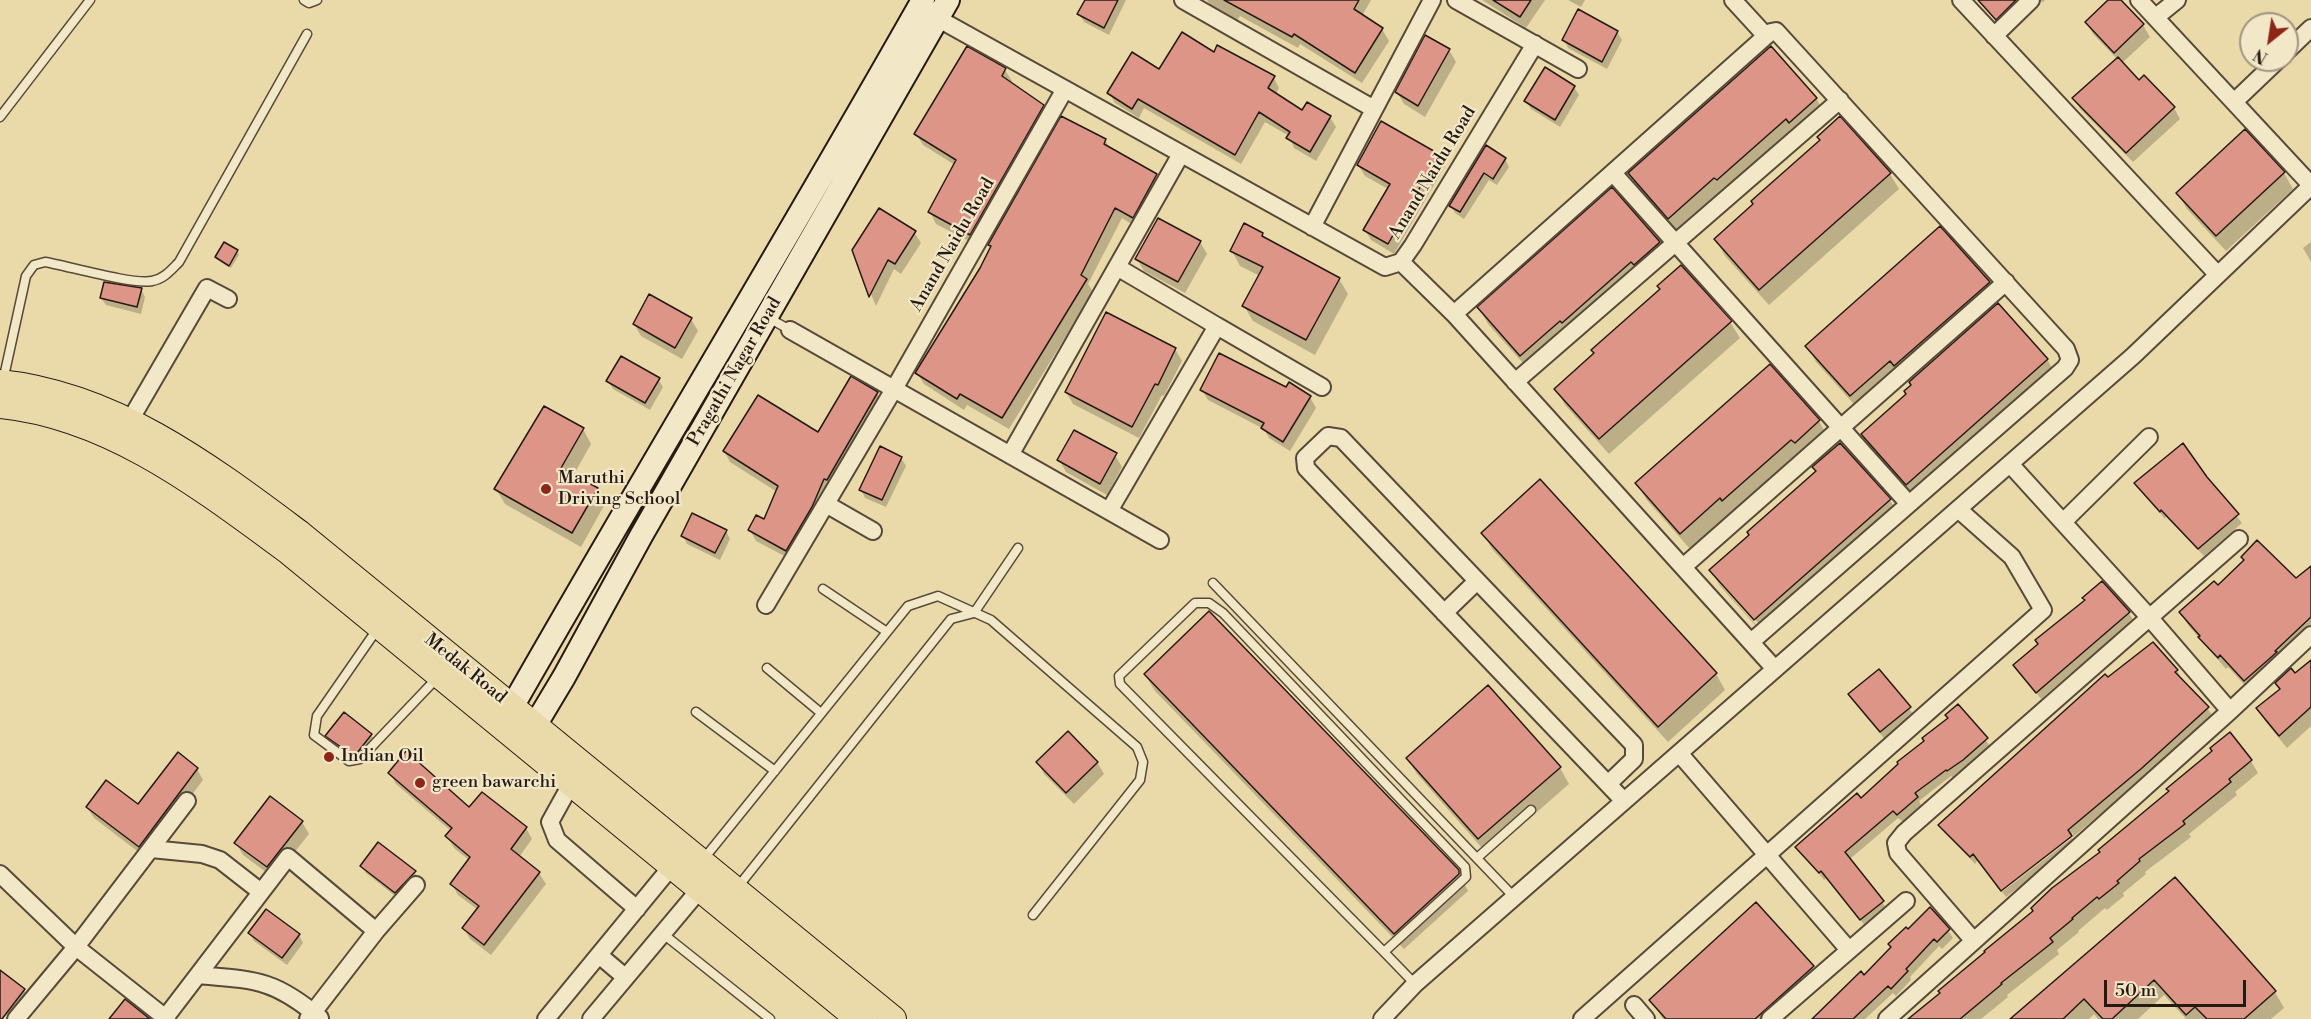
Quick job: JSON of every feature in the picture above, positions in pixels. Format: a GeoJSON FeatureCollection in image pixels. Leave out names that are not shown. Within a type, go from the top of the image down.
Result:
{"type":"FeatureCollection","features":[{"type":"Feature","properties":{"kind":"main road","name":"Pragathi Nagar Road"},"geometry":{"type":"LineString","coordinates":[[505,716],[824,176],[923,0]]}},
{"type":"Feature","properties":{"kind":"main road","name":"Pragathi Nagar Road"},"geometry":{"type":"LineString","coordinates":[[530,735],[942,9]]}},
{"type":"Feature","properties":{"kind":"main road","name":"Medak Road"},"geometry":{"type":"LineString","coordinates":[[1,390],[45,413],[86,427],[144,452],[198,485],[278,544],[440,675],[505,716]]}},
{"type":"Feature","properties":{"kind":"main road","name":"Medak Road"},"geometry":{"type":"LineString","coordinates":[[1,390],[51,392],[153,433],[210,468],[300,534],[505,716],[701,862],[893,1019]]}},
{"type":"Feature","properties":{"kind":"main road","name":"Medak Road"},"geometry":{"type":"LineString","coordinates":[[530,735],[572,784],[859,1019]]}},
{"type":"Feature","properties":{"kind":"street"},"geometry":{"type":"LineString","coordinates":[[1183,0],[1374,109]]}},
{"type":"Feature","properties":{"kind":"street"},"geometry":{"type":"LineString","coordinates":[[1312,226],[1432,0]]}},
{"type":"Feature","properties":{"kind":"street"},"geometry":{"type":"LineString","coordinates":[[1456,0],[1578,69]]}},
{"type":"Feature","properties":{"kind":"street"},"geometry":{"type":"LineString","coordinates":[[1733,0],[1766,36]]}},
{"type":"Feature","properties":{"kind":"street"},"geometry":{"type":"LineString","coordinates":[[1961,0],[2218,275]]}},
{"type":"Feature","properties":{"kind":"street"},"geometry":{"type":"LineString","coordinates":[[1994,36],[2031,0]]}},
{"type":"Feature","properties":{"kind":"street"},"geometry":{"type":"LineString","coordinates":[[1382,1019],[1415,984],[2133,356],[2311,186],[2139,0]]}},
{"type":"Feature","properties":{"kind":"street"},"geometry":{"type":"LineString","coordinates":[[2156,17],[2177,0]]}},
{"type":"Feature","properties":{"kind":"street","name":"Anand Naidu Road"},"geometry":{"type":"LineString","coordinates":[[942,9],[1065,89],[1385,267],[1401,262],[1535,44]]}},
{"type":"Feature","properties":{"kind":"street"},"geometry":{"type":"LineString","coordinates":[[2299,40],[2311,28]]}},
{"type":"Feature","properties":{"kind":"street"},"geometry":{"type":"LineString","coordinates":[[1454,314],[1766,36],[1776,31],[2006,282],[2066,349],[2070,360],[2065,368],[1751,642]]}},
{"type":"Feature","properties":{"kind":"street"},"geometry":{"type":"LineString","coordinates":[[2234,102],[2265,72]]}},
{"type":"Feature","properties":{"kind":"street","name":"Anand Naidu Road"},"geometry":{"type":"LineString","coordinates":[[766,605],[894,389],[1065,89]]}},
{"type":"Feature","properties":{"kind":"street"},"geometry":{"type":"LineString","coordinates":[[1515,382],[1840,100]]}},
{"type":"Feature","properties":{"kind":"street"},"geometry":{"type":"LineString","coordinates":[[1010,455],[1181,154]]}},
{"type":"Feature","properties":{"kind":"street"},"geometry":{"type":"LineString","coordinates":[[1613,173],[1909,504]]}},
{"type":"Feature","properties":{"kind":"street"},"geometry":{"type":"LineString","coordinates":[[1401,262],[1454,314],[1775,669]]}},
{"type":"Feature","properties":{"kind":"street"},"geometry":{"type":"LineString","coordinates":[[1117,267],[1322,387]]}},
{"type":"Feature","properties":{"kind":"street"},"geometry":{"type":"LineString","coordinates":[[1683,567],[2006,282]]}},
{"type":"Feature","properties":{"kind":"street"},"geometry":{"type":"LineString","coordinates":[[129,422],[207,288],[228,299]]}},
{"type":"Feature","properties":{"kind":"street"},"geometry":{"type":"LineString","coordinates":[[1109,511],[1217,326]]}},
{"type":"Feature","properties":{"kind":"street"},"geometry":{"type":"LineString","coordinates":[[790,330],[1160,540]]}},
{"type":"Feature","properties":{"kind":"street"},"geometry":{"type":"LineString","coordinates":[[1608,784],[1634,759],[1634,745],[1341,438],[1328,436],[1305,458],[1306,468],[1624,801]]}},
{"type":"Feature","properties":{"kind":"street"},"geometry":{"type":"LineString","coordinates":[[2063,522],[2149,437]]}},
{"type":"Feature","properties":{"kind":"street"},"geometry":{"type":"LineString","coordinates":[[2010,464],[2149,617],[2230,711]]}},
{"type":"Feature","properties":{"kind":"street"},"geometry":{"type":"LineString","coordinates":[[826,504],[873,531]]}},
{"type":"Feature","properties":{"kind":"street"},"geometry":{"type":"LineString","coordinates":[[1582,1019],[2043,610],[2012,557],[1958,508]]}},
{"type":"Feature","properties":{"kind":"street"},"geometry":{"type":"LineString","coordinates":[[1973,940],[1898,853],[1896,843],[1904,833],[2238,539]]}},
{"type":"Feature","properties":{"kind":"street"},"geometry":{"type":"LineString","coordinates":[[1444,613],[1478,581]]}},
{"type":"Feature","properties":{"kind":"street"},"geometry":{"type":"LineString","coordinates":[[1887,1019],[2230,711],[2311,635]]}},
{"type":"Feature","properties":{"kind":"street"},"geometry":{"type":"LineString","coordinates":[[1679,753],[1849,950]]}},
{"type":"Feature","properties":{"kind":"street"},"geometry":{"type":"LineString","coordinates":[[572,784],[550,822],[557,840],[637,909]]}},
{"type":"Feature","properties":{"kind":"street"},"geometry":{"type":"LineString","coordinates":[[16,1019],[76,947],[187,801]]}},
{"type":"Feature","properties":{"kind":"street"},"geometry":{"type":"LineString","coordinates":[[151,849],[202,854],[220,860],[261,892]]}},
{"type":"Feature","properties":{"kind":"street"},"geometry":{"type":"LineString","coordinates":[[0,874],[76,947],[166,1018],[288,857],[376,931]]}},
{"type":"Feature","properties":{"kind":"street"},"geometry":{"type":"LineString","coordinates":[[546,1019],[671,867]]}},
{"type":"Feature","properties":{"kind":"street"},"geometry":{"type":"LineString","coordinates":[[198,975],[250,980],[281,989],[314,1017],[376,931],[416,885]]}},
{"type":"Feature","properties":{"kind":"street"},"geometry":{"type":"LineString","coordinates":[[591,1019],[700,889]]}},
{"type":"Feature","properties":{"kind":"street"},"geometry":{"type":"LineString","coordinates":[[1770,1019],[1906,901]]}},
{"type":"Feature","properties":{"kind":"street"},"geometry":{"type":"LineString","coordinates":[[599,955],[626,977]]}},
{"type":"Feature","properties":{"kind":"street"},"geometry":{"type":"LineString","coordinates":[[1634,1005],[1646,1019]]}},
{"type":"Feature","properties":{"kind":"lane"},"geometry":{"type":"LineString","coordinates":[[0,117],[90,0]]}},
{"type":"Feature","properties":{"kind":"lane"},"geometry":{"type":"LineString","coordinates":[[304,0],[309,3],[317,0]]}},
{"type":"Feature","properties":{"kind":"lane"},"geometry":{"type":"LineString","coordinates":[[1,390],[26,276],[34,265],[45,262],[131,280],[152,282],[165,276],[179,262],[189,247],[307,34]]}},
{"type":"Feature","properties":{"kind":"lane"},"geometry":{"type":"LineString","coordinates":[[767,317],[790,330]]}},
{"type":"Feature","properties":{"kind":"lane"},"geometry":{"type":"LineString","coordinates":[[735,890],[951,619],[974,613],[1018,548]]}},
{"type":"Feature","properties":{"kind":"lane"},"geometry":{"type":"LineString","coordinates":[[1213,583],[1514,897]]}},
{"type":"Feature","properties":{"kind":"lane"},"geometry":{"type":"LineString","coordinates":[[823,589],[887,632]]}},
{"type":"Feature","properties":{"kind":"lane"},"geometry":{"type":"LineString","coordinates":[[701,862],[908,606],[938,596],[991,620],[1137,747],[1143,762],[1140,780],[1033,915]]}},
{"type":"Feature","properties":{"kind":"lane"},"geometry":{"type":"LineString","coordinates":[[1384,952],[1466,877],[1465,867],[1223,613],[1209,603],[1195,603],[1119,676],[1120,684],[1415,984]]}},
{"type":"Feature","properties":{"kind":"lane"},"geometry":{"type":"LineString","coordinates":[[379,626],[316,716],[314,735],[349,761],[360,759],[440,675]]}},
{"type":"Feature","properties":{"kind":"lane"},"geometry":{"type":"LineString","coordinates":[[767,668],[821,713]]}},
{"type":"Feature","properties":{"kind":"lane"},"geometry":{"type":"LineString","coordinates":[[696,712],[775,771]]}},
{"type":"Feature","properties":{"kind":"lane"},"geometry":{"type":"LineString","coordinates":[[1477,858],[1531,810]]}},
{"type":"Feature","properties":{"kind":"lane"},"geometry":{"type":"LineString","coordinates":[[662,933],[770,1019]]}},
{"type":"Feature","properties":{"kind":"building"},"geometry":{"type":"Polygon","coordinates":[[[1085,0],[1118,0],[1104,28],[1077,14],[1085,0]]]}},
{"type":"Feature","properties":{"kind":"building"},"geometry":{"type":"Polygon","coordinates":[[[1224,0],[1359,0],[1354,9],[1383,28],[1355,73],[1294,34],[1292,37],[1224,0]]]}},
{"type":"Feature","properties":{"kind":"building"},"geometry":{"type":"Polygon","coordinates":[[[1493,0],[1531,0],[1520,17],[1493,0]]]}},
{"type":"Feature","properties":{"kind":"building"},"geometry":{"type":"Polygon","coordinates":[[[1978,0],[2016,0],[1996,20],[1978,0]]]}},
{"type":"Feature","properties":{"kind":"building"},"geometry":{"type":"Polygon","coordinates":[[[2108,0],[2121,0],[2144,24],[2114,53],[2085,22],[2108,0]]]}},
{"type":"Feature","properties":{"kind":"building"},"geometry":{"type":"Polygon","coordinates":[[[1578,9],[1618,31],[1602,62],[1562,40],[1578,9]]]}},
{"type":"Feature","properties":{"kind":"building"},"geometry":{"type":"Polygon","coordinates":[[[1182,32],[1214,52],[1217,45],[1275,76],[1268,88],[1302,110],[1307,102],[1331,116],[1310,152],[1286,138],[1290,132],[1259,112],[1235,155],[1138,99],[1132,109],[1107,93],[1132,52],[1159,69],[1182,32]]]}},
{"type":"Feature","properties":{"kind":"building"},"geometry":{"type":"Polygon","coordinates":[[[1425,35],[1450,49],[1418,106],[1395,92],[1425,35]]]}},
{"type":"Feature","properties":{"kind":"building"},"geometry":{"type":"Polygon","coordinates":[[[967,46],[1006,68],[1002,76],[1044,105],[970,235],[928,212],[956,160],[914,134],[967,46]]]}},
{"type":"Feature","properties":{"kind":"building"},"geometry":{"type":"Polygon","coordinates":[[[1771,46],[1817,98],[1789,123],[1786,119],[1717,180],[1714,178],[1668,219],[1628,173],[1771,46]]]}},
{"type":"Feature","properties":{"kind":"building"},"geometry":{"type":"Polygon","coordinates":[[[2118,57],[2139,80],[2144,75],[2175,107],[2126,153],[2072,98],[2118,57]]]}},
{"type":"Feature","properties":{"kind":"building"},"geometry":{"type":"Polygon","coordinates":[[[1545,67],[1575,86],[1555,120],[1524,101],[1545,67]]]}},
{"type":"Feature","properties":{"kind":"building"},"geometry":{"type":"Polygon","coordinates":[[[1061,116],[1106,139],[1104,144],[1157,174],[1133,218],[1115,208],[1081,275],[1087,279],[1002,418],[960,394],[957,399],[915,373],[980,268],[991,246],[988,245],[1061,116]]]}},
{"type":"Feature","properties":{"kind":"building"},"geometry":{"type":"Polygon","coordinates":[[[1840,116],[1891,173],[1759,290],[1714,239],[1753,204],[1751,201],[1820,140],[1817,137],[1840,116]]]}},
{"type":"Feature","properties":{"kind":"building"},"geometry":{"type":"Polygon","coordinates":[[[1381,121],[1439,154],[1388,244],[1363,230],[1390,184],[1357,165],[1381,121]]]}},
{"type":"Feature","properties":{"kind":"building"},"geometry":{"type":"Polygon","coordinates":[[[2245,129],[2285,172],[2216,236],[2176,193],[2245,129]]]}},
{"type":"Feature","properties":{"kind":"building"},"geometry":{"type":"Polygon","coordinates":[[[1486,145],[1506,158],[1493,179],[1484,173],[1460,212],[1449,206],[1486,145]]]}},
{"type":"Feature","properties":{"kind":"building"},"geometry":{"type":"Polygon","coordinates":[[[1612,187],[1660,242],[1634,265],[1631,262],[1562,323],[1560,321],[1520,356],[1477,307],[1612,187]]]}},
{"type":"Feature","properties":{"kind":"building"},"geometry":{"type":"Polygon","coordinates":[[[879,208],[916,231],[895,264],[888,260],[869,297],[852,250],[879,208]]]}},
{"type":"Feature","properties":{"kind":"building"},"geometry":{"type":"Polygon","coordinates":[[[1158,218],[1201,241],[1178,282],[1135,259],[1158,218]]]}},
{"type":"Feature","properties":{"kind":"building"},"geometry":{"type":"Polygon","coordinates":[[[1244,223],[1263,233],[1262,236],[1340,278],[1306,340],[1242,306],[1263,267],[1230,251],[1244,223]]]}},
{"type":"Feature","properties":{"kind":"building"},"geometry":{"type":"Polygon","coordinates":[[[1940,226],[1990,282],[1894,366],[1890,361],[1850,396],[1805,346],[1940,226]]]}},
{"type":"Feature","properties":{"kind":"building"},"geometry":{"type":"Polygon","coordinates":[[[224,242],[238,250],[229,266],[215,257],[224,242]]]}},
{"type":"Feature","properties":{"kind":"building"},"geometry":{"type":"Polygon","coordinates":[[[1681,265],[1732,321],[1599,439],[1554,389],[1594,353],[1591,350],[1660,289],[1657,286],[1681,265]]]}},
{"type":"Feature","properties":{"kind":"building"},"geometry":{"type":"Polygon","coordinates":[[[104,282],[142,288],[137,307],[100,298],[104,282]]]}},
{"type":"Feature","properties":{"kind":"building"},"geometry":{"type":"Polygon","coordinates":[[[649,294],[692,318],[675,348],[633,324],[649,294]]]}},
{"type":"Feature","properties":{"kind":"building"},"geometry":{"type":"Polygon","coordinates":[[[1998,303],[2048,359],[1906,485],[1861,434],[1906,394],[1904,391],[1911,385],[1909,382],[1998,303]]]}},
{"type":"Feature","properties":{"kind":"building"},"geometry":{"type":"Polygon","coordinates":[[[1106,312],[1176,348],[1158,385],[1155,384],[1132,427],[1065,392],[1106,312]]]}},
{"type":"Feature","properties":{"kind":"building"},"geometry":{"type":"Polygon","coordinates":[[[1219,353],[1286,387],[1289,382],[1311,396],[1283,442],[1261,428],[1264,423],[1200,390],[1219,353]]]}},
{"type":"Feature","properties":{"kind":"building"},"geometry":{"type":"Polygon","coordinates":[[[621,356],[660,378],[645,403],[606,381],[621,356]]]}},
{"type":"Feature","properties":{"kind":"building"},"geometry":{"type":"Polygon","coordinates":[[[1770,364],[1820,420],[1795,443],[1791,440],[1722,501],[1720,498],[1680,534],[1635,483],[1770,364]]]}},
{"type":"Feature","properties":{"kind":"building"},"geometry":{"type":"Polygon","coordinates":[[[851,376],[878,392],[827,480],[824,479],[812,507],[786,551],[748,530],[756,515],[764,519],[778,486],[723,451],[758,395],[818,432],[851,376]]]}},
{"type":"Feature","properties":{"kind":"building","name":"Maruthi Driving School"},"geometry":{"type":"Polygon","coordinates":[[[544,406],[584,428],[561,468],[598,488],[572,533],[494,489],[544,406]]]}},
{"type":"Feature","properties":{"kind":"building"},"geometry":{"type":"Polygon","coordinates":[[[1074,430],[1117,453],[1100,484],[1057,460],[1074,430]]]}},
{"type":"Feature","properties":{"kind":"building"},"geometry":{"type":"Polygon","coordinates":[[[1840,443],[1891,499],[1754,620],[1709,570],[1749,535],[1747,532],[1816,471],[1812,467],[1840,443]]]}},
{"type":"Feature","properties":{"kind":"building"},"geometry":{"type":"Polygon","coordinates":[[[2183,443],[2207,477],[2239,514],[2198,549],[2134,483],[2183,443]]]}},
{"type":"Feature","properties":{"kind":"building"},"geometry":{"type":"Polygon","coordinates":[[[880,446],[902,457],[882,500],[859,490],[880,446]]]}},
{"type":"Feature","properties":{"kind":"building"},"geometry":{"type":"Polygon","coordinates":[[[1540,479],[1717,673],[1658,727],[1481,533],[1540,479]]]}},
{"type":"Feature","properties":{"kind":"building"},"geometry":{"type":"Polygon","coordinates":[[[692,513],[727,530],[715,553],[681,536],[692,513]]]}},
{"type":"Feature","properties":{"kind":"building"},"geometry":{"type":"Polygon","coordinates":[[[2257,540],[2296,578],[2311,566],[2311,617],[2275,651],[2277,652],[2244,681],[2220,655],[2218,658],[2198,637],[2200,636],[2179,612],[2214,581],[2218,585],[2244,560],[2241,557],[2257,540]]]}},
{"type":"Feature","properties":{"kind":"building"},"geometry":{"type":"Polygon","coordinates":[[[2102,581],[2130,612],[2036,693],[2013,665],[2038,644],[2035,640],[2085,600],[2082,598],[2102,581]]]}},
{"type":"Feature","properties":{"kind":"building"},"geometry":{"type":"Polygon","coordinates":[[[1209,611],[1459,870],[1459,874],[1394,934],[1144,674],[1209,611]]]}},
{"type":"Feature","properties":{"kind":"building"},"geometry":{"type":"Polygon","coordinates":[[[2153,642],[2178,670],[2175,672],[2209,707],[2142,768],[2068,830],[2072,836],[2001,891],[1973,854],[1970,857],[1938,825],[2105,674],[2108,677],[2153,642]]]}},
{"type":"Feature","properties":{"kind":"building"},"geometry":{"type":"Polygon","coordinates":[[[2311,660],[2311,707],[2279,736],[2256,708],[2280,689],[2275,683],[2291,668],[2295,673],[2311,660]]]}},
{"type":"Feature","properties":{"kind":"building"},"geometry":{"type":"Polygon","coordinates":[[[1879,669],[1911,707],[1880,732],[1848,694],[1879,669]]]}},
{"type":"Feature","properties":{"kind":"building"},"geometry":{"type":"Polygon","coordinates":[[[1488,685],[1561,767],[1478,839],[1406,758],[1488,685]]]}},
{"type":"Feature","properties":{"kind":"building"},"geometry":{"type":"Polygon","coordinates":[[[1958,704],[1988,738],[1963,760],[1915,793],[1918,797],[1897,815],[1893,811],[1845,852],[1884,901],[1860,920],[1821,871],[1819,873],[1795,847],[1857,793],[1861,798],[1898,764],[1897,762],[1924,741],[1922,738],[1948,718],[1945,715],[1958,704]]]}},
{"type":"Feature","properties":{"kind":"building"},"geometry":{"type":"Polygon","coordinates":[[[344,712],[372,734],[357,753],[351,754],[325,736],[344,712]]]}},
{"type":"Feature","properties":{"kind":"building"},"geometry":{"type":"Polygon","coordinates":[[[1068,731],[1098,762],[1066,793],[1036,762],[1068,731]]]}},
{"type":"Feature","properties":{"kind":"building"},"geometry":{"type":"Polygon","coordinates":[[[2230,732],[2252,760],[2229,779],[2231,782],[2183,821],[2185,824],[2139,859],[2140,861],[2117,881],[2119,883],[2099,899],[2097,897],[2050,938],[2053,942],[1960,1019],[1908,1019],[2033,911],[2031,908],[2052,888],[2100,852],[2098,850],[2169,791],[2166,789],[2212,751],[2210,748],[2230,732]]]}},
{"type":"Feature","properties":{"kind":"building"},"geometry":{"type":"Polygon","coordinates":[[[406,751],[469,807],[482,792],[527,827],[511,849],[540,872],[484,945],[462,928],[479,906],[450,884],[470,857],[445,836],[452,828],[388,773],[406,751]]]}},
{"type":"Feature","properties":{"kind":"building"},"geometry":{"type":"Polygon","coordinates":[[[178,752],[198,768],[139,847],[86,807],[106,780],[138,804],[178,752]]]}},
{"type":"Feature","properties":{"kind":"building"},"geometry":{"type":"Polygon","coordinates":[[[270,796],[303,821],[267,867],[234,843],[270,796]]]}},
{"type":"Feature","properties":{"kind":"building"},"geometry":{"type":"Polygon","coordinates":[[[378,842],[416,871],[395,893],[360,866],[378,842]]]}},
{"type":"Feature","properties":{"kind":"building"},"geometry":{"type":"Polygon","coordinates":[[[2175,877],[2276,991],[2244,1019],[2207,1019],[2195,1007],[2186,1015],[2154,980],[2112,1019],[2103,1019],[2084,999],[2063,1019],[2010,1019],[2175,877]]]}},
{"type":"Feature","properties":{"kind":"building"},"geometry":{"type":"Polygon","coordinates":[[[1756,902],[1814,966],[1755,1019],[1666,1019],[1649,1000],[1756,902]]]}},
{"type":"Feature","properties":{"kind":"building"},"geometry":{"type":"Polygon","coordinates":[[[1930,907],[1950,929],[1937,942],[1934,939],[1891,989],[1888,986],[1853,1019],[1812,1019],[1861,971],[1864,975],[1891,947],[1888,944],[1906,927],[1908,929],[1930,907]]]}},
{"type":"Feature","properties":{"kind":"building"},"geometry":{"type":"Polygon","coordinates":[[[266,909],[300,934],[282,958],[248,933],[266,909]]]}},
{"type":"Feature","properties":{"kind":"building"},"geometry":{"type":"Polygon","coordinates":[[[0,970],[25,989],[2,1019],[0,1019],[0,970]]]}},
{"type":"Feature","properties":{"kind":"building"},"geometry":{"type":"Polygon","coordinates":[[[125,999],[150,1019],[109,1019],[125,999]]]}},
{"type":"Feature","properties":{"kind":"place","name":"Maruthi Driving School"},"geometry":{"type":"Point","coordinates":[546,489]}},
{"type":"Feature","properties":{"kind":"place","name":"Indian Oil"},"geometry":{"type":"Point","coordinates":[329,757]}},
{"type":"Feature","properties":{"kind":"place","name":"green bawarchi"},"geometry":{"type":"Point","coordinates":[420,783]}}]}
